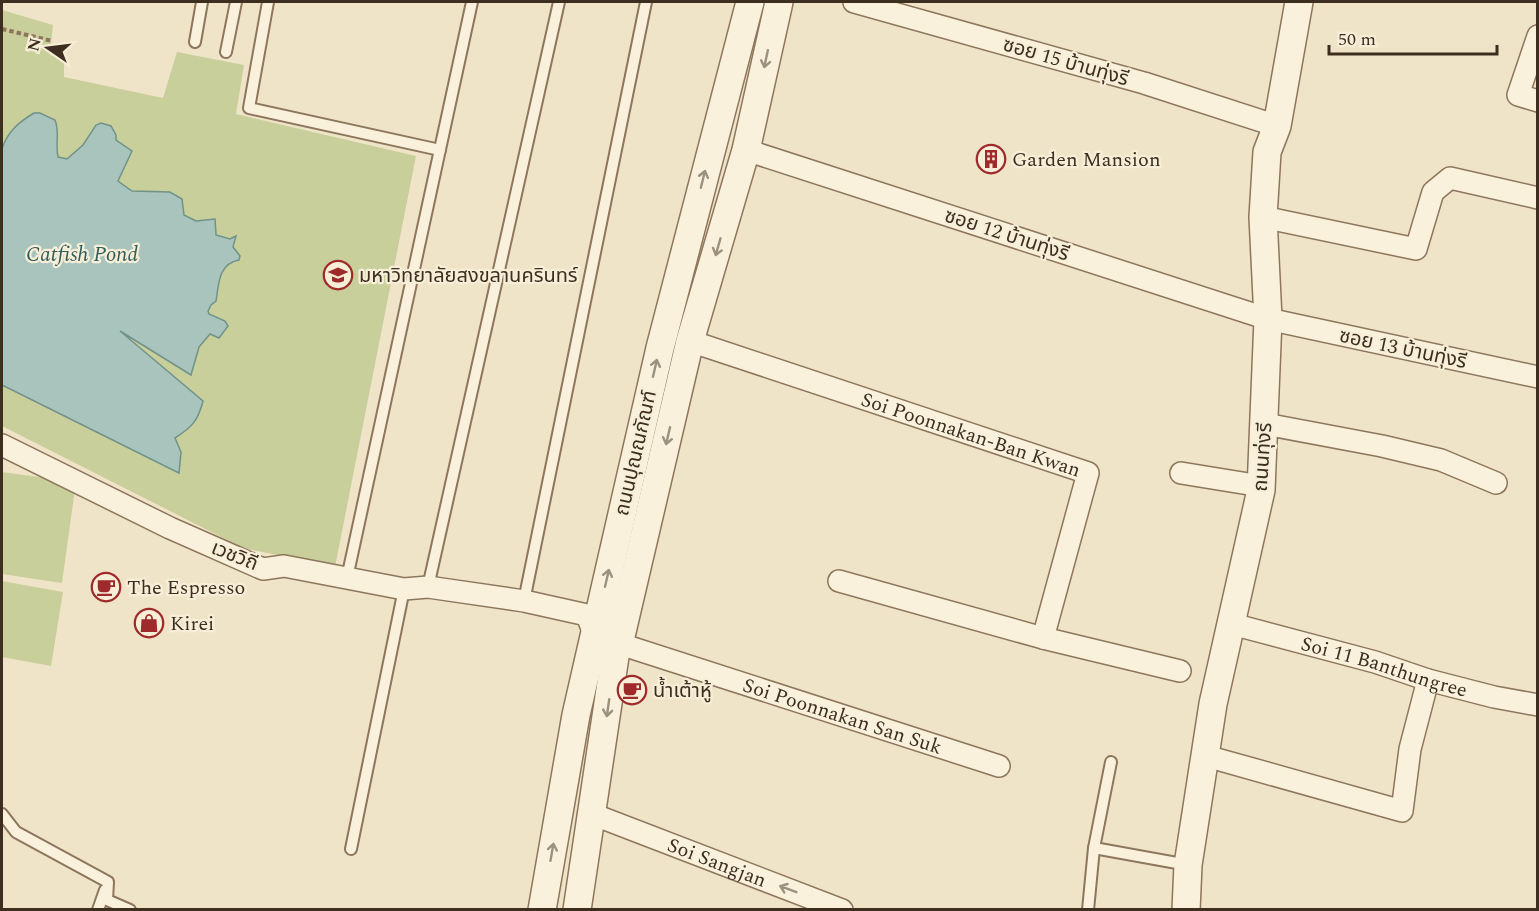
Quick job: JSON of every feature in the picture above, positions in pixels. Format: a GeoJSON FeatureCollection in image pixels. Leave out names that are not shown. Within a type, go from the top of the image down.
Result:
{"type":"FeatureCollection","features":[{"type":"Feature","properties":{"kind":"street","name":"ถนนปุณณกัณฑ์"},"geometry":{"type":"LineString","coordinates":[[577,909],[592,814],[606,638],[660,348],[750,2]]}},
{"type":"Feature","properties":{"kind":"street","name":"ถนนปุณณกัณฑ์"},"geometry":{"type":"LineString","coordinates":[[606,638],[621,636],[690,342],[746,150],[779,2]]}},
{"type":"Feature","properties":{"kind":"street","name":"ซอย 15 บ้านทุ่งรี"},"geometry":{"type":"LineString","coordinates":[[854,2],[1144,83],[1277,126]]}},
{"type":"Feature","properties":{"kind":"street","name":"ถนนทุ่งรี"},"geometry":{"type":"LineString","coordinates":[[1186,909],[1188,865],[1213,704],[1261,486],[1268,319],[1263,217],[1267,152],[1277,126],[1299,2]]}},
{"type":"Feature","properties":{"kind":"street"},"geometry":{"type":"LineString","coordinates":[[1538,36],[1518,95],[1538,101]]}},
{"type":"Feature","properties":{"kind":"street"},"geometry":{"type":"LineString","coordinates":[[713,140],[746,150]]}},
{"type":"Feature","properties":{"kind":"street","name":"ซอย 12 บ้านทุ่งรี"},"geometry":{"type":"LineString","coordinates":[[746,150],[1268,319]]}},
{"type":"Feature","properties":{"kind":"street"},"geometry":{"type":"LineString","coordinates":[[1263,217],[1416,249],[1433,192],[1450,178],[1538,198]]}},
{"type":"Feature","properties":{"kind":"street","name":"ซอย 13 บ้านทุ่งรี"},"geometry":{"type":"LineString","coordinates":[[1268,319],[1538,377]]}},
{"type":"Feature","properties":{"kind":"street","name":"Soi Poonnakan-Ban Kwan"},"geometry":{"type":"LineString","coordinates":[[690,342],[1088,473],[1043,638]]}},
{"type":"Feature","properties":{"kind":"street"},"geometry":{"type":"LineString","coordinates":[[1265,424],[1382,446],[1441,460],[1496,483]]}},
{"type":"Feature","properties":{"kind":"street","name":"เวชวิถี"},"geometry":{"type":"LineString","coordinates":[[2,445],[170,528],[263,569],[284,566],[404,589],[428,587],[524,601],[587,615],[606,638]]}},
{"type":"Feature","properties":{"kind":"street"},"geometry":{"type":"LineString","coordinates":[[1181,473],[1261,486]]}},
{"type":"Feature","properties":{"kind":"street"},"geometry":{"type":"LineString","coordinates":[[839,581],[1043,638],[1180,671]]}},
{"type":"Feature","properties":{"kind":"street","name":"Soi 11 Banthungree"},"geometry":{"type":"LineString","coordinates":[[1232,624],[1374,662],[1428,680],[1494,697],[1538,705]]}},
{"type":"Feature","properties":{"kind":"street","name":"ถนนปุณณกัณฑ์"},"geometry":{"type":"LineString","coordinates":[[542,909],[576,715],[606,638]]}},
{"type":"Feature","properties":{"kind":"street","name":"Soi Poonnakan San Suk"},"geometry":{"type":"LineString","coordinates":[[606,638],[999,766]]}},
{"type":"Feature","properties":{"kind":"street"},"geometry":{"type":"LineString","coordinates":[[1206,756],[1402,811],[1410,749],[1428,680]]}},
{"type":"Feature","properties":{"kind":"street","name":"Soi Sangjan"},"geometry":{"type":"LineString","coordinates":[[592,814],[842,909]]}},
{"type":"Feature","properties":{"kind":"lane"},"geometry":{"type":"LineString","coordinates":[[195,42],[202,2]]}},
{"type":"Feature","properties":{"kind":"lane"},"geometry":{"type":"LineString","coordinates":[[226,52],[236,2]]}},
{"type":"Feature","properties":{"kind":"lane"},"geometry":{"type":"LineString","coordinates":[[268,2],[249,108],[440,150]]}},
{"type":"Feature","properties":{"kind":"lane"},"geometry":{"type":"LineString","coordinates":[[347,578],[472,2]]}},
{"type":"Feature","properties":{"kind":"lane"},"geometry":{"type":"LineString","coordinates":[[428,587],[559,2]]}},
{"type":"Feature","properties":{"kind":"lane"},"geometry":{"type":"LineString","coordinates":[[524,601],[646,2]]}},
{"type":"Feature","properties":{"kind":"lane"},"geometry":{"type":"LineString","coordinates":[[351,849],[404,589]]}},
{"type":"Feature","properties":{"kind":"lane"},"geometry":{"type":"LineString","coordinates":[[1088,909],[1094,848],[1111,762]]}},
{"type":"Feature","properties":{"kind":"lane"},"geometry":{"type":"LineString","coordinates":[[2,814],[16,832],[108,882]]}},
{"type":"Feature","properties":{"kind":"lane"},"geometry":{"type":"LineString","coordinates":[[1094,848],[1188,865]]}},
{"type":"Feature","properties":{"kind":"lane"},"geometry":{"type":"LineString","coordinates":[[98,909],[108,882]]}},
{"type":"Feature","properties":{"kind":"lane"},"geometry":{"type":"LineString","coordinates":[[108,882],[107,900],[130,909]]}},
{"type":"Feature","properties":{"kind":"path"},"geometry":{"type":"LineString","coordinates":[[2,29],[52,41]]}},
{"type":"Feature","properties":{"kind":"green space"},"geometry":{"type":"Polygon","coordinates":[[[2,10],[53,25],[50,55],[64,58],[64,77],[163,98],[177,52],[244,65],[236,114],[416,156],[335,567],[243,548],[2,426],[2,10]]]}},
{"type":"Feature","properties":{"kind":"green space"},"geometry":{"type":"Polygon","coordinates":[[[2,472],[76,482],[62,583],[2,574],[2,472]]]}},
{"type":"Feature","properties":{"kind":"green space"},"geometry":{"type":"Polygon","coordinates":[[[2,581],[63,592],[51,666],[2,657],[2,581]]]}},
{"type":"Feature","properties":{"kind":"water","name":"Catfish Pond"},"geometry":{"type":"Polygon","coordinates":[[[34,113],[40,113],[55,120],[58,157],[67,159],[83,145],[96,125],[101,123],[111,126],[116,140],[132,151],[118,181],[132,191],[170,192],[182,199],[184,215],[196,221],[215,219],[216,235],[230,239],[236,236],[233,247],[240,256],[239,260],[232,262],[223,270],[216,301],[208,311],[209,314],[225,321],[228,326],[219,338],[210,334],[199,347],[191,375],[120,331],[203,401],[194,423],[175,438],[181,452],[179,473],[2,385],[2,149],[14,128],[34,113]]]}},
{"type":"Feature","properties":{"kind":"place","name":"Garden Mansion"},"geometry":{"type":"Point","coordinates":[991,159]}},
{"type":"Feature","properties":{"kind":"place","name":"มหาวิทยาลัยสงขลานครินทร์"},"geometry":{"type":"Point","coordinates":[338,275]}},
{"type":"Feature","properties":{"kind":"place","name":"The Espresso"},"geometry":{"type":"Point","coordinates":[106,587]}},
{"type":"Feature","properties":{"kind":"place","name":"Kirei"},"geometry":{"type":"Point","coordinates":[149,623]}},
{"type":"Feature","properties":{"kind":"place","name":"น้ำเต้าหู้"},"geometry":{"type":"Point","coordinates":[632,690]}}]}
